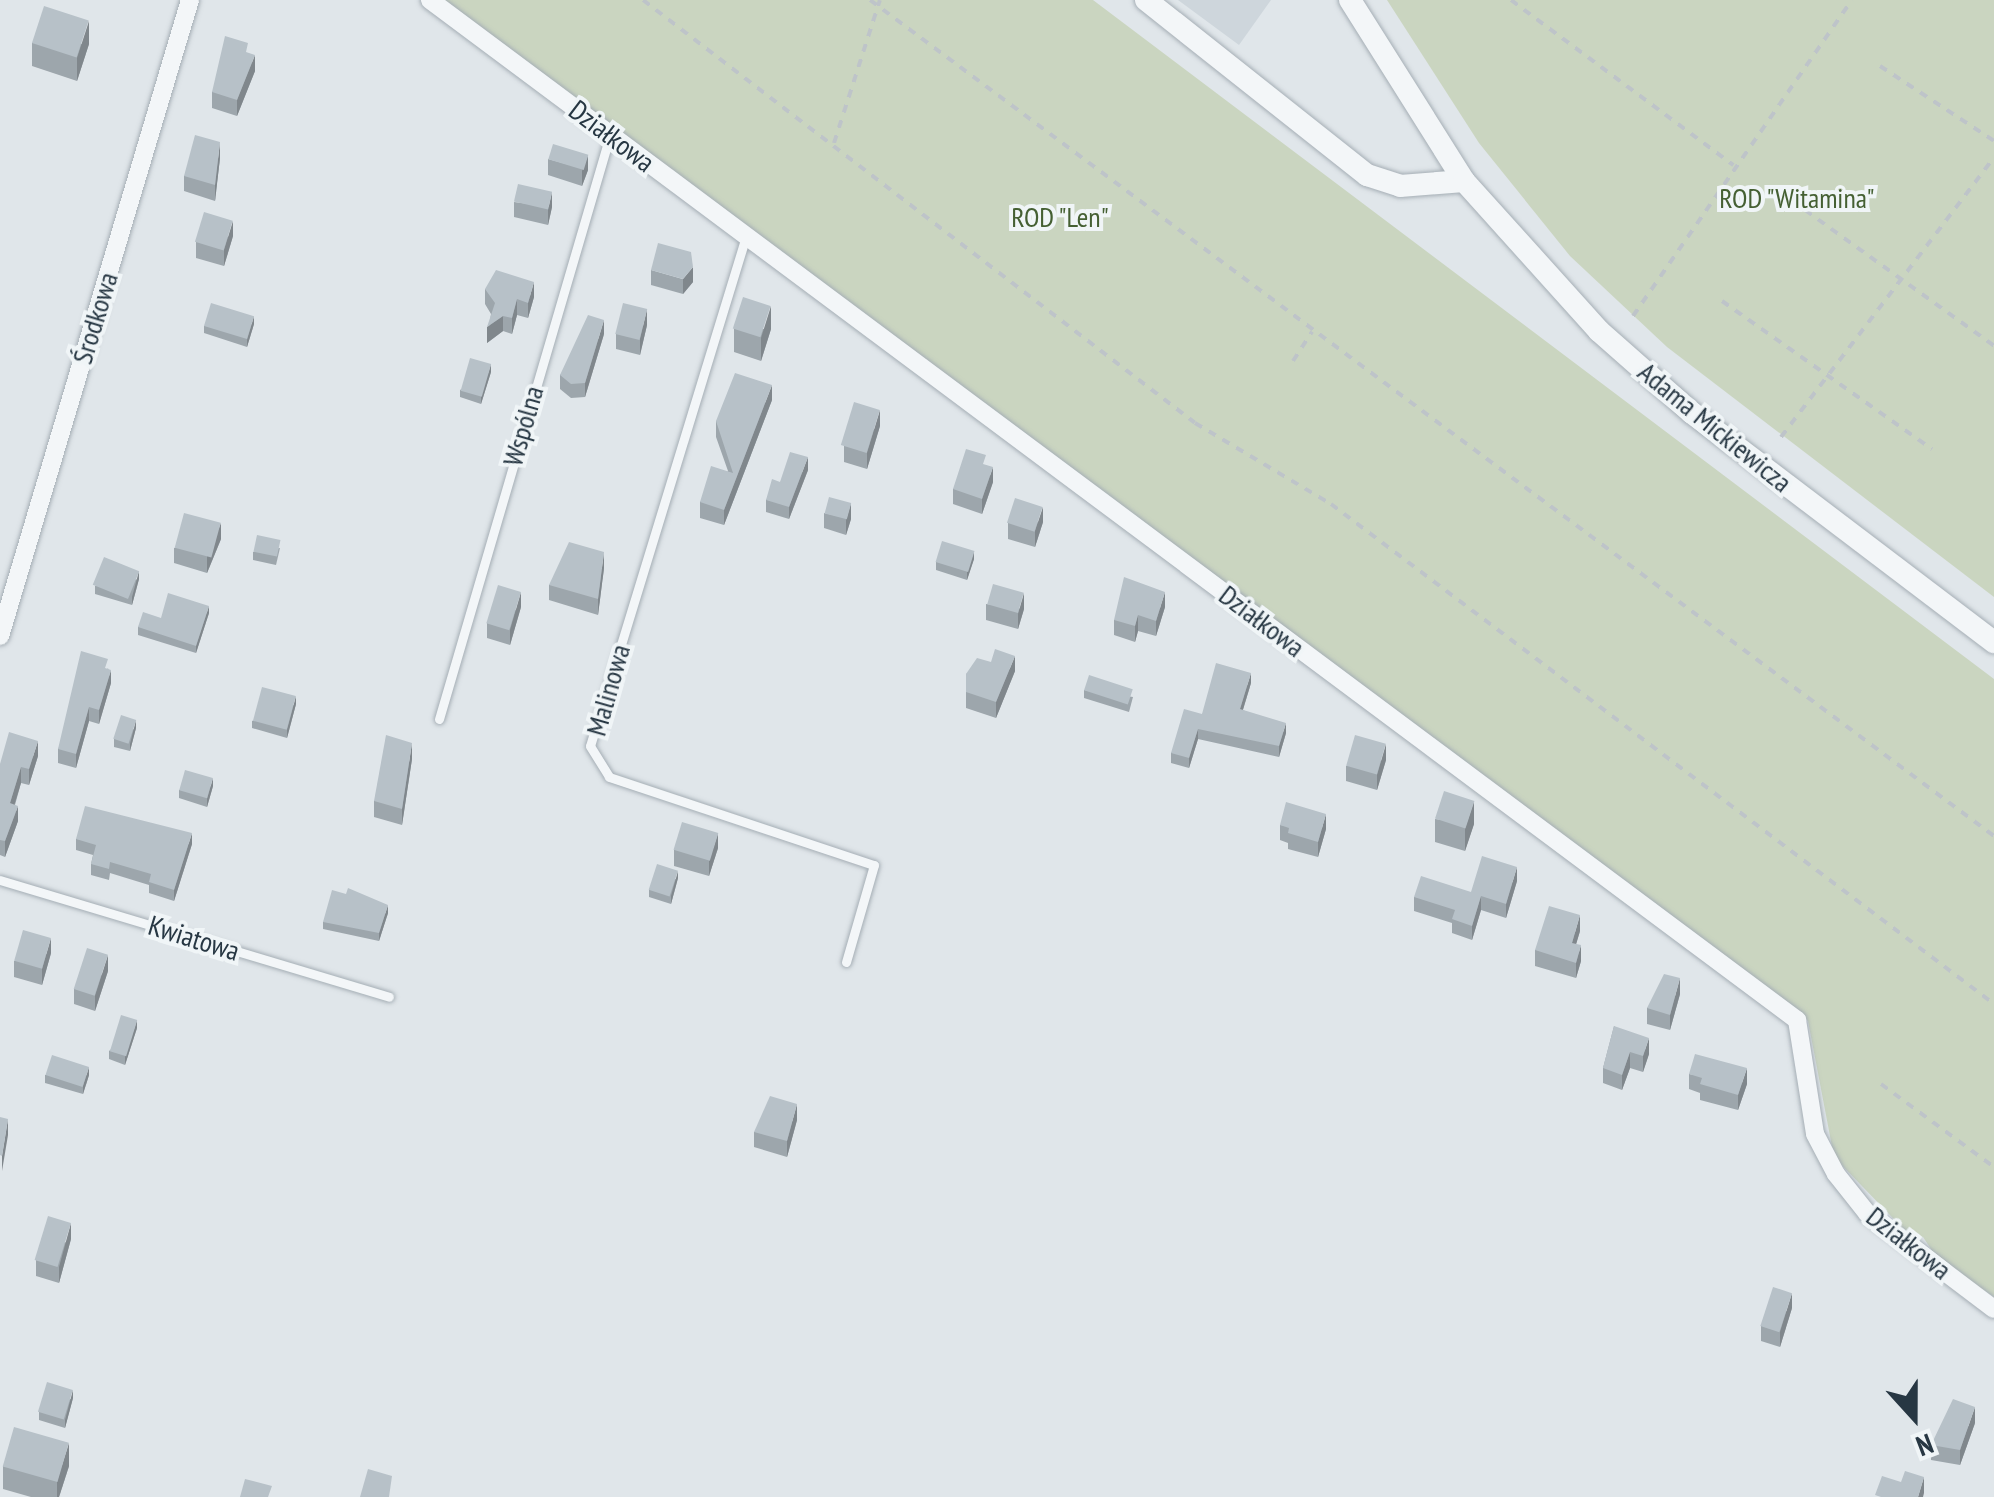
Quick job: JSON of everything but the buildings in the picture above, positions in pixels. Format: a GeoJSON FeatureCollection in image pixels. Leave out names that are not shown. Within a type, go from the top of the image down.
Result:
{"type":"FeatureCollection","features":[{"type":"Feature","properties":{"kind":"street","name":"Środkowa"},"geometry":{"type":"LineString","coordinates":[[1,629],[190,0]]}},
{"type":"Feature","properties":{"kind":"street","name":"Działkowa"},"geometry":{"type":"LineString","coordinates":[[430,0],[1797,1020],[1816,1134],[1836,1174],[1867,1213],[1994,1309]]}},
{"type":"Feature","properties":{"kind":"street"},"geometry":{"type":"LineString","coordinates":[[1146,0],[1367,174],[1400,186],[1464,181]]}},
{"type":"Feature","properties":{"kind":"street","name":"Adama Mickiewicza"},"geometry":{"type":"LineString","coordinates":[[1350,0],[1464,181],[1540,273],[1653,380],[1994,642]]}},
{"type":"Feature","properties":{"kind":"lane","name":"Wspólna"},"geometry":{"type":"LineString","coordinates":[[438,719],[610,134]]}},
{"type":"Feature","properties":{"kind":"lane","name":"Malinowa"},"geometry":{"type":"LineString","coordinates":[[746,236],[590,746],[609,777],[874,865],[846,962]]}},
{"type":"Feature","properties":{"kind":"lane","name":"Kwiatowa"},"geometry":{"type":"LineString","coordinates":[[0,880],[389,997]]}},
{"type":"Feature","properties":{"kind":"path"},"geometry":{"type":"LineString","coordinates":[[643,0],[1195,424],[1331,504],[1994,1004]]}},
{"type":"Feature","properties":{"kind":"path"},"geometry":{"type":"LineString","coordinates":[[870,0],[1994,836]]}},
{"type":"Feature","properties":{"kind":"path"},"geometry":{"type":"LineString","coordinates":[[1512,0],[1734,165]]}},
{"type":"Feature","properties":{"kind":"path"},"geometry":{"type":"LineString","coordinates":[[1633,316],[1852,0]]}},
{"type":"Feature","properties":{"kind":"path"},"geometry":{"type":"LineString","coordinates":[[833,144],[879,3]]}},
{"type":"Feature","properties":{"kind":"path"},"geometry":{"type":"LineString","coordinates":[[1880,66],[1994,141]]}},
{"type":"Feature","properties":{"kind":"path"},"geometry":{"type":"LineString","coordinates":[[1781,437],[1994,157]]}},
{"type":"Feature","properties":{"kind":"path"},"geometry":{"type":"LineString","coordinates":[[1805,210],[1994,346]]}},
{"type":"Feature","properties":{"kind":"path"},"geometry":{"type":"LineString","coordinates":[[1722,301],[1932,449]]}},
{"type":"Feature","properties":{"kind":"path"},"geometry":{"type":"LineString","coordinates":[[1293,362],[1312,332]]}},
{"type":"Feature","properties":{"kind":"path"},"geometry":{"type":"LineString","coordinates":[[1881,1084],[1994,1167]]}},
{"type":"Feature","properties":{"kind":"shaded area"},"geometry":{"type":"Polygon","coordinates":[[[1178,0],[1271,0],[1239,45],[1178,0]]]}},
{"type":"Feature","properties":{"kind":"green space","name":"ROD \"Len\""},"geometry":{"type":"Polygon","coordinates":[[[443,0],[1093,0],[1994,679],[1994,1297],[1937,1258],[1923,1237],[1914,1240],[1834,1157],[1808,1021],[443,0]]]}},
{"type":"Feature","properties":{"kind":"green space","name":"ROD \"Witamina\""},"geometry":{"type":"Polygon","coordinates":[[[1387,0],[1994,0],[1994,597],[1667,347],[1570,256],[1479,143],[1387,0]]]}}]}
